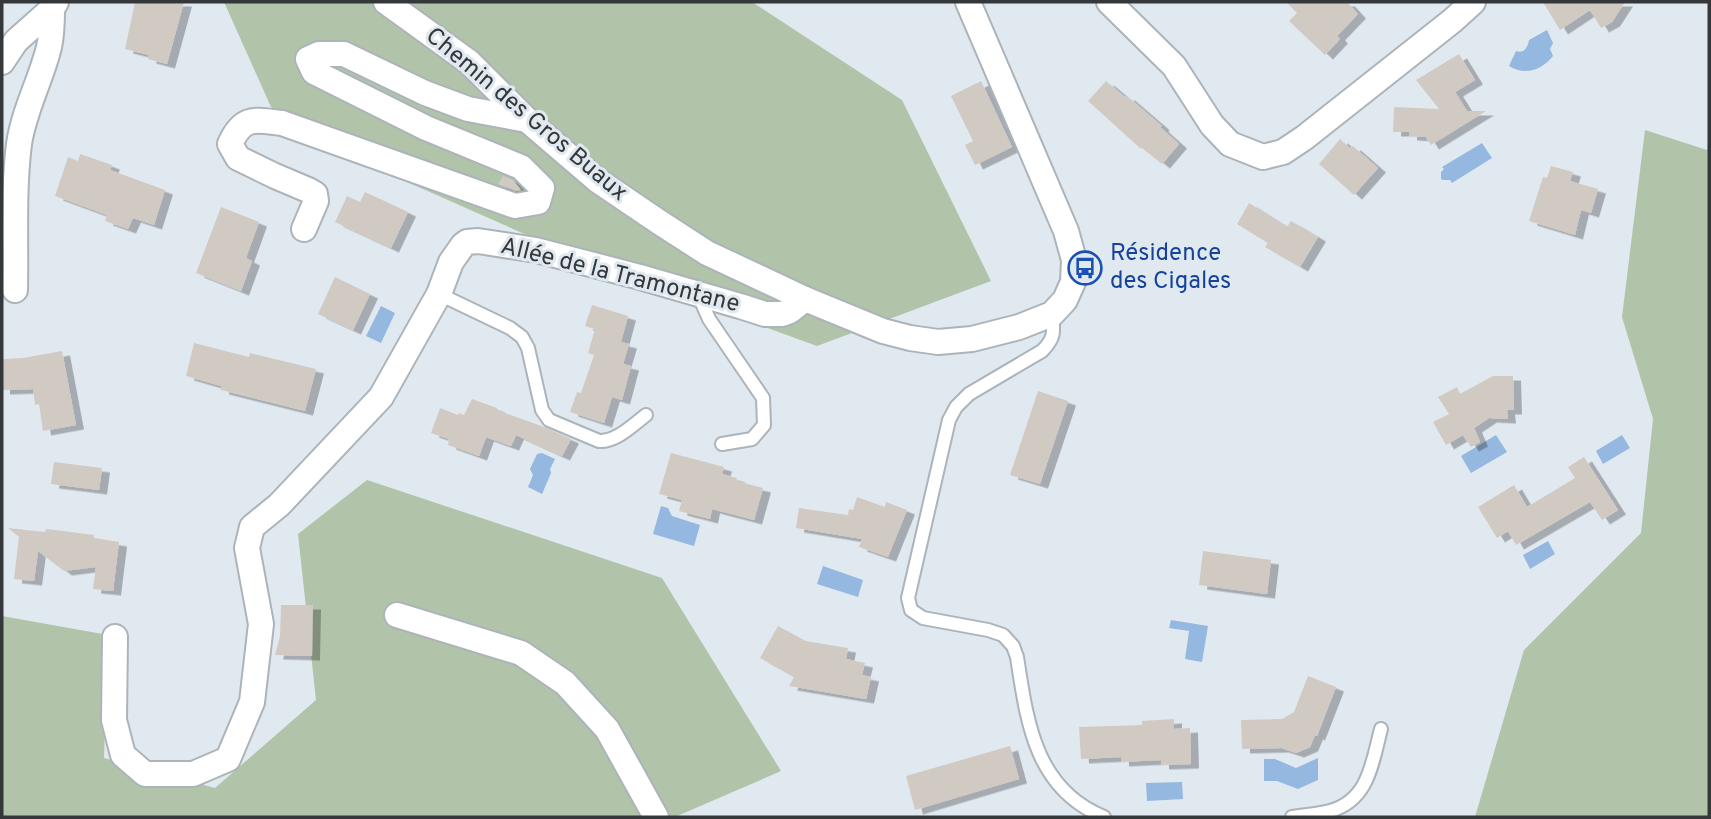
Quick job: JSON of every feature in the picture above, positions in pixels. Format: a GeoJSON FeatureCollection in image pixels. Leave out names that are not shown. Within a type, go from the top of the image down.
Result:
{"type":"FeatureCollection","features":[{"type":"Feature","properties":{"kind":"street","name":"Chemin des Gros Buaux"},"geometry":{"type":"LineString","coordinates":[[386,2],[469,62],[527,120],[597,180],[707,253],[805,299],[883,331],[938,342],[984,336],[1019,327],[1052,314]]}},
{"type":"Feature","properties":{"kind":"street"},"geometry":{"type":"LineString","coordinates":[[968,2],[1072,250],[1073,282],[1065,300],[1052,314]]}},
{"type":"Feature","properties":{"kind":"street"},"geometry":{"type":"LineString","coordinates":[[1109,2],[1174,66],[1212,125],[1230,144],[1263,157],[1283,152],[1304,138],[1473,2]]}},
{"type":"Feature","properties":{"kind":"street"},"geometry":{"type":"LineString","coordinates":[[2,62],[16,41],[54,5]]}},
{"type":"Feature","properties":{"kind":"street"},"geometry":{"type":"LineString","coordinates":[[15,290],[19,144],[26,114],[49,47],[54,5]]}},
{"type":"Feature","properties":{"kind":"street"},"geometry":{"type":"LineString","coordinates":[[304,229],[316,201],[314,194],[238,158],[230,144],[237,130],[253,120],[282,123],[515,206],[538,202],[542,188],[521,167],[426,128],[314,72],[308,59],[318,54],[344,54],[425,93],[468,110],[527,120]]}},
{"type":"Feature","properties":{"kind":"street","name":"Allée de la Tramontane"},"geometry":{"type":"LineString","coordinates":[[114,637],[114,720],[123,755],[145,774],[193,774],[228,760],[252,702],[261,624],[247,548],[252,527],[279,505],[381,397],[439,294],[451,262],[467,242],[478,240],[536,250],[774,316],[790,311],[805,299]]}},
{"type":"Feature","properties":{"kind":"street"},"geometry":{"type":"LineString","coordinates":[[397,615],[521,653],[565,683],[607,729],[656,817]]}},
{"type":"Feature","properties":{"kind":"lane"},"geometry":{"type":"LineString","coordinates":[[698,293],[709,319],[763,398],[764,425],[751,439],[722,444]]}},
{"type":"Feature","properties":{"kind":"lane"},"geometry":{"type":"LineString","coordinates":[[439,294],[510,328],[522,337],[528,348],[542,410],[549,420],[607,442],[646,415]]}},
{"type":"Feature","properties":{"kind":"lane"},"geometry":{"type":"LineString","coordinates":[[1052,314],[1053,336],[1049,344],[1042,351],[969,394],[956,407],[949,420],[908,598],[911,610],[923,618],[988,630],[1003,635],[1013,646],[1030,730],[1050,776],[1074,800],[1104,817]]}},
{"type":"Feature","properties":{"kind":"lane"},"geometry":{"type":"LineString","coordinates":[[1292,817],[1331,811],[1352,801],[1362,790],[1369,775],[1381,729]]}},
{"type":"Feature","properties":{"kind":"green space"},"geometry":{"type":"Polygon","coordinates":[[[224,2],[752,2],[902,100],[991,281],[817,346],[597,266],[328,147],[271,107],[224,2]]]}},
{"type":"Feature","properties":{"kind":"green space"},"geometry":{"type":"Polygon","coordinates":[[[1645,130],[1707,150],[1709,140],[1709,817],[1475,817],[1524,650],[1641,533],[1653,419],[1622,317],[1645,130]]]}},
{"type":"Feature","properties":{"kind":"green space"},"geometry":{"type":"Polygon","coordinates":[[[367,480],[662,578],[781,771],[675,817],[2,817],[2,616],[108,635],[104,758],[215,788],[316,700],[298,534],[367,480]]]}},
{"type":"Feature","properties":{"kind":"water"},"geometry":{"type":"Polygon","coordinates":[[[1547,30],[1553,43],[1550,49],[1553,56],[1549,61],[1527,71],[1509,66],[1516,51],[1523,51],[1529,40],[1547,30]]]}},
{"type":"Feature","properties":{"kind":"water"},"geometry":{"type":"Polygon","coordinates":[[[1482,143],[1492,158],[1452,183],[1450,180],[1441,179],[1444,169],[1442,167],[1482,143]]]}},
{"type":"Feature","properties":{"kind":"water"},"geometry":{"type":"Polygon","coordinates":[[[381,306],[395,313],[381,343],[366,336],[381,306]]]}},
{"type":"Feature","properties":{"kind":"water"},"geometry":{"type":"Polygon","coordinates":[[[1496,435],[1507,452],[1471,473],[1461,456],[1496,435]]]}},
{"type":"Feature","properties":{"kind":"water"},"geometry":{"type":"Polygon","coordinates":[[[1622,435],[1630,448],[1603,464],[1596,451],[1622,435]]]}},
{"type":"Feature","properties":{"kind":"water"},"geometry":{"type":"Polygon","coordinates":[[[542,453],[555,459],[542,494],[528,487],[533,475],[530,469],[537,454],[542,453]]]}},
{"type":"Feature","properties":{"kind":"water"},"geometry":{"type":"Polygon","coordinates":[[[661,506],[668,508],[672,516],[700,525],[694,546],[653,534],[661,506]]]}},
{"type":"Feature","properties":{"kind":"water"},"geometry":{"type":"Polygon","coordinates":[[[1548,541],[1555,554],[1530,569],[1523,555],[1548,541]]]}},
{"type":"Feature","properties":{"kind":"water"},"geometry":{"type":"Polygon","coordinates":[[[823,566],[863,580],[858,597],[817,584],[823,566]]]}},
{"type":"Feature","properties":{"kind":"water"},"geometry":{"type":"Polygon","coordinates":[[[1171,620],[1208,626],[1202,662],[1185,659],[1189,631],[1169,628],[1171,620]]]}},
{"type":"Feature","properties":{"kind":"water"},"geometry":{"type":"Polygon","coordinates":[[[1318,758],[1318,780],[1298,789],[1277,781],[1264,781],[1264,759],[1275,759],[1296,768],[1318,758]]]}},
{"type":"Feature","properties":{"kind":"water"},"geometry":{"type":"Polygon","coordinates":[[[1182,782],[1183,799],[1147,801],[1146,783],[1182,782]]]}},
{"type":"Feature","properties":{"kind":"building"},"geometry":{"type":"Polygon","coordinates":[[[135,2],[184,2],[167,64],[148,59],[149,55],[125,49],[135,2]]]}},
{"type":"Feature","properties":{"kind":"building"},"geometry":{"type":"Polygon","coordinates":[[[1286,2],[1347,2],[1358,14],[1337,36],[1340,39],[1325,55],[1289,21],[1297,13],[1286,2]]]}},
{"type":"Feature","properties":{"kind":"building"},"geometry":{"type":"Polygon","coordinates":[[[1543,2],[1625,2],[1612,22],[1601,28],[1590,10],[1560,30],[1543,2]]]}},
{"type":"Feature","properties":{"kind":"building"},"geometry":{"type":"Polygon","coordinates":[[[1459,54],[1475,80],[1455,92],[1467,111],[1486,111],[1431,145],[1426,137],[1409,136],[1409,132],[1393,132],[1394,107],[1439,109],[1416,80],[1459,54]]]}},
{"type":"Feature","properties":{"kind":"building"},"geometry":{"type":"Polygon","coordinates":[[[981,81],[1012,147],[975,165],[965,145],[973,141],[951,96],[981,81]]]}},
{"type":"Feature","properties":{"kind":"building"},"geometry":{"type":"Polygon","coordinates":[[[1106,81],[1162,126],[1160,127],[1179,144],[1162,164],[1141,149],[1088,101],[1106,81]]]}},
{"type":"Feature","properties":{"kind":"building"},"geometry":{"type":"Polygon","coordinates":[[[1340,139],[1350,148],[1353,146],[1378,168],[1354,195],[1319,164],[1340,139]]]}},
{"type":"Feature","properties":{"kind":"building"},"geometry":{"type":"Polygon","coordinates":[[[80,154],[112,165],[110,170],[165,190],[154,225],[133,218],[128,229],[105,221],[107,215],[55,196],[68,157],[78,161],[80,154]]]}},
{"type":"Feature","properties":{"kind":"building"},"geometry":{"type":"Polygon","coordinates":[[[1551,166],[1573,172],[1570,181],[1598,189],[1591,213],[1581,210],[1575,235],[1529,221],[1543,177],[1547,178],[1551,166]]]}},
{"type":"Feature","properties":{"kind":"building"},"geometry":{"type":"Polygon","coordinates":[[[503,176],[513,180],[521,190],[516,191],[498,184],[503,176]]]}},
{"type":"Feature","properties":{"kind":"building"},"geometry":{"type":"Polygon","coordinates":[[[365,192],[408,212],[391,248],[335,222],[347,196],[360,202],[365,192]]]}},
{"type":"Feature","properties":{"kind":"building"},"geometry":{"type":"Polygon","coordinates":[[[1249,203],[1287,227],[1291,221],[1318,237],[1300,267],[1265,247],[1268,243],[1237,224],[1249,203]]]}},
{"type":"Feature","properties":{"kind":"building"},"geometry":{"type":"Polygon","coordinates":[[[221,207],[259,222],[246,258],[252,261],[241,291],[196,273],[221,207]]]}},
{"type":"Feature","properties":{"kind":"building"},"geometry":{"type":"Polygon","coordinates":[[[335,277],[370,294],[353,330],[318,314],[335,277]]]}},
{"type":"Feature","properties":{"kind":"building"},"geometry":{"type":"Polygon","coordinates":[[[592,305],[628,316],[621,342],[629,344],[623,364],[631,366],[622,400],[612,397],[604,423],[570,412],[577,392],[581,393],[594,355],[588,353],[595,329],[585,326],[592,305]]]}},
{"type":"Feature","properties":{"kind":"building"},"geometry":{"type":"Polygon","coordinates":[[[194,343],[249,357],[250,353],[316,369],[305,411],[221,390],[221,386],[186,376],[194,343]]]}},
{"type":"Feature","properties":{"kind":"building"},"geometry":{"type":"Polygon","coordinates":[[[62,351],[76,425],[43,431],[39,404],[35,405],[33,389],[2,390],[2,359],[62,351]]]}},
{"type":"Feature","properties":{"kind":"building"},"geometry":{"type":"Polygon","coordinates":[[[1493,376],[1513,376],[1514,410],[1507,410],[1508,419],[1489,418],[1474,428],[1480,442],[1471,447],[1463,435],[1446,445],[1433,422],[1449,414],[1438,397],[1457,387],[1460,394],[1493,376]]]}},
{"type":"Feature","properties":{"kind":"building"},"geometry":{"type":"Polygon","coordinates":[[[1038,391],[1068,401],[1040,484],[1010,475],[1038,391]]]}},
{"type":"Feature","properties":{"kind":"building"},"geometry":{"type":"Polygon","coordinates":[[[472,399],[571,439],[562,456],[516,435],[511,446],[486,437],[479,456],[448,445],[449,439],[431,433],[440,408],[464,415],[472,399]]]}},
{"type":"Feature","properties":{"kind":"building"},"geometry":{"type":"Polygon","coordinates":[[[671,453],[724,467],[722,474],[737,478],[736,481],[763,488],[754,520],[712,509],[710,519],[679,511],[682,500],[659,494],[671,453]]]}},
{"type":"Feature","properties":{"kind":"building"},"geometry":{"type":"Polygon","coordinates":[[[1584,457],[1618,510],[1602,520],[1590,502],[1516,545],[1508,531],[1497,538],[1478,507],[1514,485],[1527,507],[1575,478],[1568,467],[1584,457]]]}},
{"type":"Feature","properties":{"kind":"building"},"geometry":{"type":"Polygon","coordinates":[[[54,462],[102,468],[99,490],[51,484],[54,462]]]}},
{"type":"Feature","properties":{"kind":"building"},"geometry":{"type":"Polygon","coordinates":[[[857,497],[885,507],[886,502],[907,510],[888,557],[859,547],[862,539],[796,528],[799,508],[848,515],[849,509],[853,510],[857,497]]]}},
{"type":"Feature","properties":{"kind":"building"},"geometry":{"type":"Polygon","coordinates":[[[8,528],[63,531],[119,542],[113,591],[93,589],[96,567],[64,571],[38,551],[34,581],[14,579],[19,537],[8,528]]]}},
{"type":"Feature","properties":{"kind":"building"},"geometry":{"type":"Polygon","coordinates":[[[1203,551],[1271,560],[1267,594],[1199,585],[1203,551]]]}},
{"type":"Feature","properties":{"kind":"building"},"geometry":{"type":"Polygon","coordinates":[[[281,605],[313,605],[312,656],[275,655],[280,636],[281,605]]]}},
{"type":"Feature","properties":{"kind":"building"},"geometry":{"type":"Polygon","coordinates":[[[778,626],[805,641],[848,648],[846,659],[865,663],[862,675],[871,677],[866,699],[789,686],[794,677],[760,658],[778,626]]]}},
{"type":"Feature","properties":{"kind":"building"},"geometry":{"type":"Polygon","coordinates":[[[1308,676],[1336,687],[1310,747],[1296,753],[1281,748],[1242,749],[1241,720],[1282,719],[1294,712],[1308,676]]]}},
{"type":"Feature","properties":{"kind":"building"},"geometry":{"type":"Polygon","coordinates":[[[1174,719],[1174,729],[1190,728],[1191,764],[1161,765],[1161,760],[1121,762],[1121,757],[1081,759],[1079,727],[1142,725],[1142,721],[1174,719]]]}},
{"type":"Feature","properties":{"kind":"building"},"geometry":{"type":"Polygon","coordinates":[[[1010,746],[1019,779],[915,810],[906,776],[1010,746]]]}},
{"type":"Feature","properties":{"kind":"place","name":"Résidence des Cigales"},"geometry":{"type":"Point","coordinates":[1085,268]}}]}
